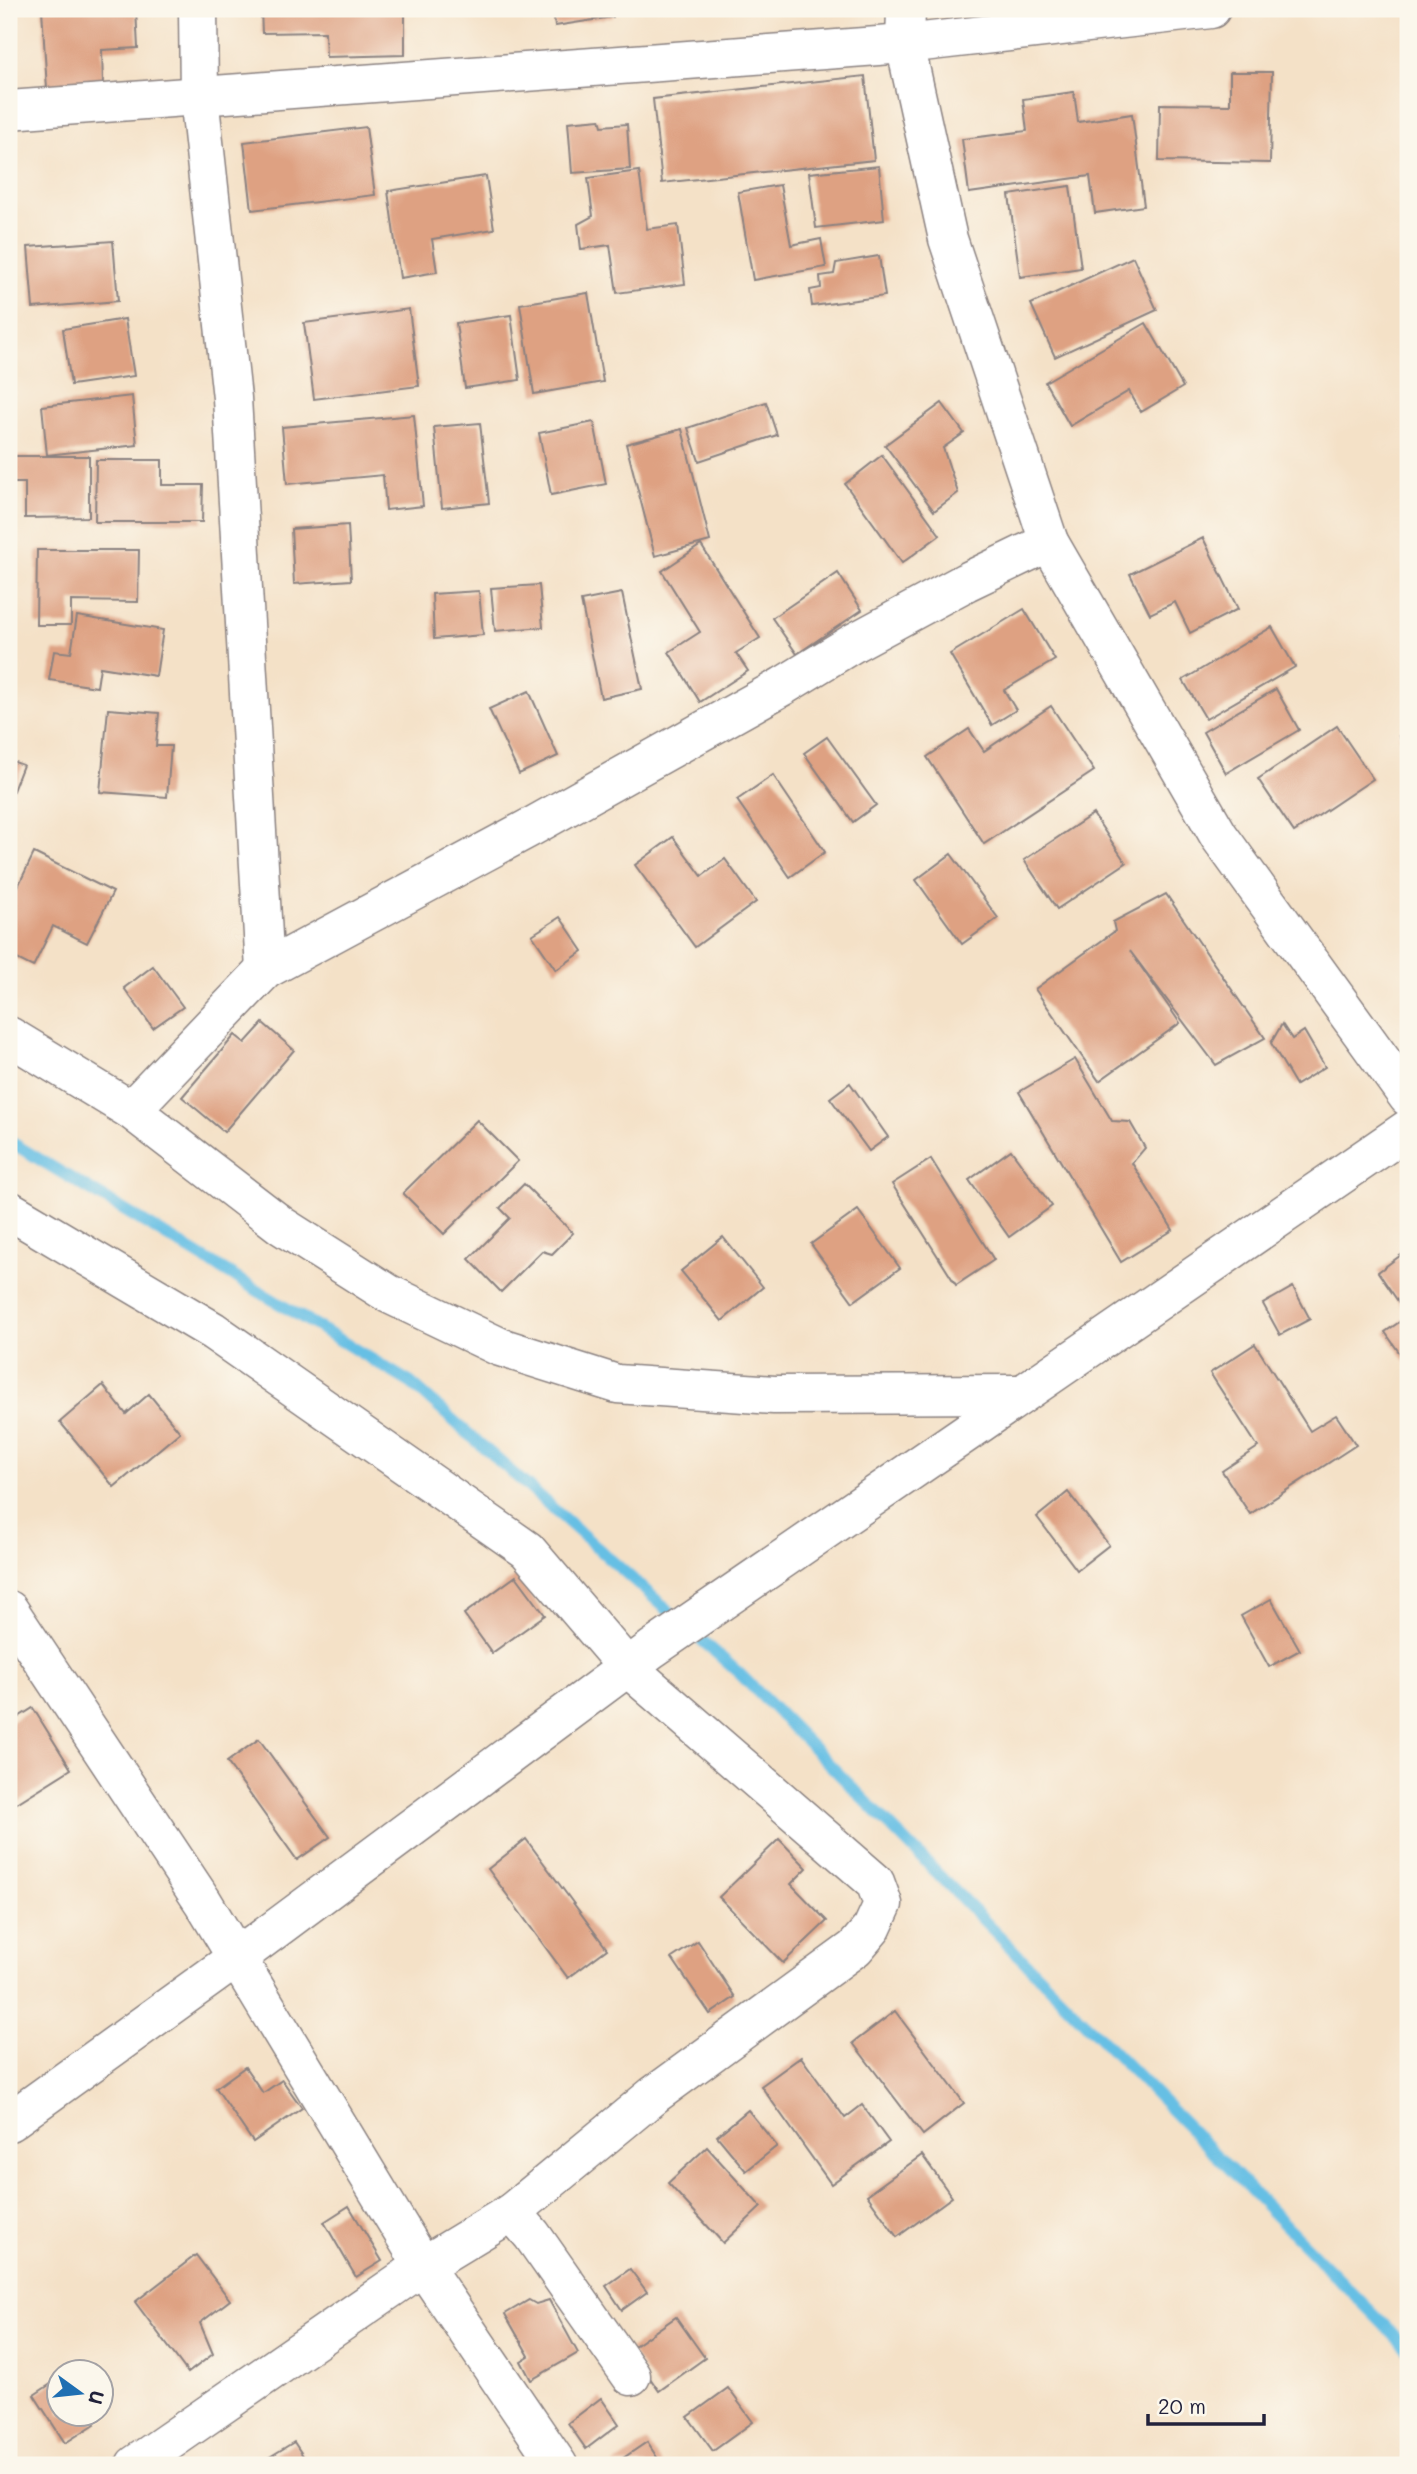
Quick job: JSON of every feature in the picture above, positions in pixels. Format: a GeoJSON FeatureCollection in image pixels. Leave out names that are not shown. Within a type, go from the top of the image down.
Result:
{"type":"FeatureCollection","features":[{"type":"Feature","properties":{"kind":"street"},"geometry":{"type":"LineString","coordinates":[[198,9],[199,96],[232,398],[265,970]]}},
{"type":"Feature","properties":{"kind":"street"},"geometry":{"type":"LineString","coordinates":[[9,110],[199,96],[905,26],[1211,9]]}},
{"type":"Feature","properties":{"kind":"street"},"geometry":{"type":"LineString","coordinates":[[905,26],[948,239],[1049,542],[1219,835],[1408,1097]]}},
{"type":"Feature","properties":{"kind":"street"},"geometry":{"type":"LineString","coordinates":[[131,1111],[265,970],[533,826],[783,686],[855,642],[966,582],[1049,542]]}},
{"type":"Feature","properties":{"kind":"street"},"geometry":{"type":"LineString","coordinates":[[9,1036],[131,1111],[282,1226],[388,1294],[500,1347],[617,1384],[774,1395],[1021,1394]]}},
{"type":"Feature","properties":{"kind":"street"},"geometry":{"type":"LineString","coordinates":[[9,2121],[238,1957],[705,1611],[1408,1129]]}},
{"type":"Feature","properties":{"kind":"street"},"geometry":{"type":"LineString","coordinates":[[9,1210],[213,1331],[527,1550],[875,1882],[883,1903],[872,1928],[855,1948],[654,2095],[512,2212],[423,2266],[135,2465]]}},
{"type":"Feature","properties":{"kind":"street"},"geometry":{"type":"LineString","coordinates":[[9,1611],[238,1957],[423,2266],[558,2465]]}},
{"type":"Feature","properties":{"kind":"street"},"geometry":{"type":"LineString","coordinates":[[512,2212],[532,2235],[631,2376]]}},
{"type":"Feature","properties":{"kind":"building"},"geometry":{"type":"Polygon","coordinates":[[[42,9],[136,9],[138,48],[102,50],[103,86],[47,89],[42,9]]]}},
{"type":"Feature","properties":{"kind":"building"},"geometry":{"type":"Polygon","coordinates":[[[261,9],[405,9],[405,55],[326,57],[325,32],[262,33],[261,9]]]}},
{"type":"Feature","properties":{"kind":"building"},"geometry":{"type":"Polygon","coordinates":[[[553,9],[613,9],[613,17],[555,26],[553,9]]]}},
{"type":"Feature","properties":{"kind":"building"},"geometry":{"type":"Polygon","coordinates":[[[1230,72],[1272,72],[1270,163],[1159,161],[1160,104],[1230,105],[1230,72]]]}},
{"type":"Feature","properties":{"kind":"building"},"geometry":{"type":"Polygon","coordinates":[[[865,76],[874,160],[662,183],[653,99],[865,76]]]}},
{"type":"Feature","properties":{"kind":"building"},"geometry":{"type":"Polygon","coordinates":[[[1074,92],[1078,122],[1132,114],[1144,206],[1095,213],[1090,176],[969,193],[962,139],[1027,131],[1023,99],[1074,92]]]}},
{"type":"Feature","properties":{"kind":"building"},"geometry":{"type":"Polygon","coordinates":[[[600,119],[602,126],[627,124],[630,169],[572,173],[568,122],[600,119]]]}},
{"type":"Feature","properties":{"kind":"building"},"geometry":{"type":"Polygon","coordinates":[[[366,127],[375,195],[252,210],[244,142],[366,127]]]}},
{"type":"Feature","properties":{"kind":"building"},"geometry":{"type":"Polygon","coordinates":[[[879,166],[884,220],[816,228],[809,173],[879,166]]]}},
{"type":"Feature","properties":{"kind":"building"},"geometry":{"type":"Polygon","coordinates":[[[639,171],[647,229],[678,225],[685,284],[617,293],[610,245],[581,249],[578,224],[593,216],[588,178],[639,171]]]}},
{"type":"Feature","properties":{"kind":"building"},"geometry":{"type":"Polygon","coordinates":[[[486,176],[494,229],[432,239],[437,272],[400,278],[388,191],[486,176]]]}},
{"type":"Feature","properties":{"kind":"building"},"geometry":{"type":"Polygon","coordinates":[[[780,185],[791,245],[821,239],[826,267],[753,280],[738,192],[780,185]]]}},
{"type":"Feature","properties":{"kind":"building"},"geometry":{"type":"Polygon","coordinates":[[[1070,186],[1081,268],[1020,277],[1009,195],[1070,186]]]}},
{"type":"Feature","properties":{"kind":"building"},"geometry":{"type":"Polygon","coordinates":[[[113,241],[118,301],[33,308],[28,247],[113,241]]]}},
{"type":"Feature","properties":{"kind":"building"},"geometry":{"type":"Polygon","coordinates":[[[879,256],[885,296],[812,306],[810,290],[821,288],[820,276],[834,274],[836,263],[879,256]]]}},
{"type":"Feature","properties":{"kind":"building"},"geometry":{"type":"Polygon","coordinates":[[[1133,257],[1157,310],[1055,357],[1031,304],[1133,257]]]}},
{"type":"Feature","properties":{"kind":"building"},"geometry":{"type":"Polygon","coordinates":[[[588,293],[603,382],[534,394],[520,304],[588,293]]]}},
{"type":"Feature","properties":{"kind":"building"},"geometry":{"type":"Polygon","coordinates":[[[409,309],[419,386],[314,399],[304,323],[409,309]]]}},
{"type":"Feature","properties":{"kind":"building"},"geometry":{"type":"Polygon","coordinates":[[[511,315],[520,380],[465,388],[456,323],[511,315]]]}},
{"type":"Feature","properties":{"kind":"building"},"geometry":{"type":"Polygon","coordinates":[[[125,319],[134,376],[71,385],[63,329],[125,319]]]}},
{"type":"Feature","properties":{"kind":"building"},"geometry":{"type":"Polygon","coordinates":[[[1146,323],[1183,387],[1141,412],[1129,391],[1070,426],[1045,382],[1146,323]]]}},
{"type":"Feature","properties":{"kind":"building"},"geometry":{"type":"Polygon","coordinates":[[[132,396],[137,445],[47,455],[42,406],[132,396]]]}},
{"type":"Feature","properties":{"kind":"building"},"geometry":{"type":"Polygon","coordinates":[[[766,402],[777,435],[699,461],[688,428],[766,402]]]}},
{"type":"Feature","properties":{"kind":"building"},"geometry":{"type":"Polygon","coordinates":[[[942,403],[964,433],[943,448],[958,493],[934,511],[885,445],[942,403]]]}},
{"type":"Feature","properties":{"kind":"building"},"geometry":{"type":"Polygon","coordinates":[[[414,415],[423,506],[386,510],[383,475],[287,484],[282,427],[414,415]]]}},
{"type":"Feature","properties":{"kind":"building"},"geometry":{"type":"Polygon","coordinates":[[[594,422],[606,484],[551,495],[539,433],[594,422]]]}},
{"type":"Feature","properties":{"kind":"building"},"geometry":{"type":"Polygon","coordinates":[[[480,423],[489,503],[442,508],[434,427],[480,423]]]}},
{"type":"Feature","properties":{"kind":"building"},"geometry":{"type":"Polygon","coordinates":[[[682,429],[710,541],[655,556],[626,444],[682,429]]]}},
{"type":"Feature","properties":{"kind":"building"},"geometry":{"type":"Polygon","coordinates":[[[882,455],[940,535],[902,563],[845,484],[882,455]]]}},
{"type":"Feature","properties":{"kind":"building"},"geometry":{"type":"Polygon","coordinates":[[[9,456],[89,456],[89,517],[25,518],[25,483],[9,483],[9,456]]]}},
{"type":"Feature","properties":{"kind":"building"},"geometry":{"type":"Polygon","coordinates":[[[96,460],[162,460],[162,485],[203,485],[202,522],[95,522],[96,460]]]}},
{"type":"Feature","properties":{"kind":"building"},"geometry":{"type":"Polygon","coordinates":[[[348,525],[351,580],[294,584],[291,529],[348,525]]]}},
{"type":"Feature","properties":{"kind":"building"},"geometry":{"type":"Polygon","coordinates":[[[1203,538],[1238,609],[1190,633],[1175,602],[1150,614],[1130,574],[1203,538]]]}},
{"type":"Feature","properties":{"kind":"building"},"geometry":{"type":"Polygon","coordinates":[[[701,545],[760,638],[736,653],[748,671],[700,702],[669,652],[700,632],[662,571],[701,545]]]}},
{"type":"Feature","properties":{"kind":"building"},"geometry":{"type":"Polygon","coordinates":[[[37,550],[139,550],[138,602],[71,601],[71,625],[36,625],[37,550]]]}},
{"type":"Feature","properties":{"kind":"building"},"geometry":{"type":"Polygon","coordinates":[[[838,573],[862,610],[797,654],[772,618],[838,573]]]}},
{"type":"Feature","properties":{"kind":"building"},"geometry":{"type":"Polygon","coordinates":[[[539,585],[543,627],[495,631],[491,588],[539,585]]]}},
{"type":"Feature","properties":{"kind":"building"},"geometry":{"type":"Polygon","coordinates":[[[479,591],[483,635],[434,639],[432,594],[479,591]]]}},
{"type":"Feature","properties":{"kind":"building"},"geometry":{"type":"Polygon","coordinates":[[[622,593],[642,689],[601,698],[581,601],[622,593]]]}},
{"type":"Feature","properties":{"kind":"building"},"geometry":{"type":"Polygon","coordinates":[[[1024,609],[1055,660],[1004,690],[1016,710],[992,725],[950,654],[1024,609]]]}},
{"type":"Feature","properties":{"kind":"building"},"geometry":{"type":"Polygon","coordinates":[[[77,616],[163,630],[156,676],[100,667],[97,687],[49,680],[54,651],[71,653],[77,616]]]}},
{"type":"Feature","properties":{"kind":"building"},"geometry":{"type":"Polygon","coordinates":[[[1272,627],[1295,667],[1206,719],[1183,680],[1272,627]]]}},
{"type":"Feature","properties":{"kind":"building"},"geometry":{"type":"Polygon","coordinates":[[[1276,689],[1299,730],[1226,773],[1203,732],[1276,689]]]}},
{"type":"Feature","properties":{"kind":"building"},"geometry":{"type":"Polygon","coordinates":[[[529,691],[558,756],[519,774],[489,709],[529,691]]]}},
{"type":"Feature","properties":{"kind":"building"},"geometry":{"type":"Polygon","coordinates":[[[1051,706],[1094,771],[984,844],[927,757],[969,729],[984,751],[1051,706]]]}},
{"type":"Feature","properties":{"kind":"building"},"geometry":{"type":"Polygon","coordinates":[[[108,709],[159,713],[156,746],[171,746],[167,797],[100,792],[108,709]]]}},
{"type":"Feature","properties":{"kind":"building"},"geometry":{"type":"Polygon","coordinates":[[[1337,726],[1373,779],[1294,832],[1258,779],[1337,726]]]}},
{"type":"Feature","properties":{"kind":"building"},"geometry":{"type":"Polygon","coordinates":[[[1408,731],[1408,751],[1399,736],[1408,731]]]}},
{"type":"Feature","properties":{"kind":"building"},"geometry":{"type":"Polygon","coordinates":[[[827,737],[876,805],[853,822],[804,753],[827,737]]]}},
{"type":"Feature","properties":{"kind":"building"},"geometry":{"type":"Polygon","coordinates":[[[9,760],[23,765],[9,801],[9,760]]]}},
{"type":"Feature","properties":{"kind":"building"},"geometry":{"type":"Polygon","coordinates":[[[773,775],[825,852],[790,877],[737,800],[773,775]]]}},
{"type":"Feature","properties":{"kind":"building"},"geometry":{"type":"Polygon","coordinates":[[[1093,814],[1126,863],[1057,909],[1024,860],[1093,814]]]}},
{"type":"Feature","properties":{"kind":"building"},"geometry":{"type":"Polygon","coordinates":[[[673,837],[702,876],[725,859],[756,902],[695,947],[635,865],[673,837]]]}},
{"type":"Feature","properties":{"kind":"building"},"geometry":{"type":"Polygon","coordinates":[[[34,853],[113,892],[87,943],[53,926],[33,967],[9,955],[9,905],[34,853]]]}},
{"type":"Feature","properties":{"kind":"building"},"geometry":{"type":"Polygon","coordinates":[[[951,854],[998,918],[962,944],[916,880],[951,854]]]}},
{"type":"Feature","properties":{"kind":"building"},"geometry":{"type":"Polygon","coordinates":[[[1166,894],[1265,1038],[1216,1065],[1130,951],[1180,1023],[1099,1081],[1035,989],[1115,931],[1113,922],[1166,894]]]}},
{"type":"Feature","properties":{"kind":"building"},"geometry":{"type":"Polygon","coordinates":[[[560,917],[583,951],[556,970],[532,935],[560,917]]]}},
{"type":"Feature","properties":{"kind":"building"},"geometry":{"type":"Polygon","coordinates":[[[153,966],[183,1007],[153,1028],[124,988],[153,966]]]}},
{"type":"Feature","properties":{"kind":"building"},"geometry":{"type":"Polygon","coordinates":[[[263,1023],[294,1050],[224,1132],[182,1097],[235,1035],[245,1043],[263,1023]]]}},
{"type":"Feature","properties":{"kind":"building"},"geometry":{"type":"Polygon","coordinates":[[[1282,1024],[1292,1039],[1304,1031],[1325,1067],[1296,1085],[1271,1043],[1282,1024]]]}},
{"type":"Feature","properties":{"kind":"building"},"geometry":{"type":"Polygon","coordinates":[[[1075,1059],[1112,1121],[1130,1122],[1145,1148],[1132,1163],[1173,1230],[1121,1262],[1019,1092],[1075,1059]]]}},
{"type":"Feature","properties":{"kind":"building"},"geometry":{"type":"Polygon","coordinates":[[[850,1083],[888,1137],[869,1151],[830,1098],[850,1083]]]}},
{"type":"Feature","properties":{"kind":"building"},"geometry":{"type":"Polygon","coordinates":[[[477,1120],[518,1161],[444,1234],[403,1193],[477,1120]]]}},
{"type":"Feature","properties":{"kind":"building"},"geometry":{"type":"Polygon","coordinates":[[[1011,1150],[1052,1206],[1009,1237],[969,1180],[1011,1150]]]}},
{"type":"Feature","properties":{"kind":"building"},"geometry":{"type":"Polygon","coordinates":[[[931,1159],[994,1260],[956,1285],[892,1184],[931,1159]]]}},
{"type":"Feature","properties":{"kind":"building"},"geometry":{"type":"Polygon","coordinates":[[[524,1184],[573,1233],[552,1254],[542,1251],[501,1292],[469,1259],[510,1218],[500,1208],[524,1184]]]}},
{"type":"Feature","properties":{"kind":"building"},"geometry":{"type":"Polygon","coordinates":[[[858,1210],[900,1268],[853,1302],[811,1244],[858,1210]]]}},
{"type":"Feature","properties":{"kind":"building"},"geometry":{"type":"Polygon","coordinates":[[[723,1237],[763,1287],[722,1321],[681,1271],[723,1237]]]}},
{"type":"Feature","properties":{"kind":"building"},"geometry":{"type":"Polygon","coordinates":[[[1408,1250],[1408,1316],[1378,1272],[1408,1250]]]}},
{"type":"Feature","properties":{"kind":"building"},"geometry":{"type":"Polygon","coordinates":[[[1293,1287],[1310,1319],[1280,1335],[1263,1304],[1293,1287]]]}},
{"type":"Feature","properties":{"kind":"building"},"geometry":{"type":"Polygon","coordinates":[[[1408,1316],[1408,1365],[1385,1332],[1408,1316]]]}},
{"type":"Feature","properties":{"kind":"building"},"geometry":{"type":"Polygon","coordinates":[[[1255,1344],[1310,1431],[1336,1415],[1356,1445],[1250,1514],[1222,1471],[1258,1447],[1210,1373],[1255,1344]]]}},
{"type":"Feature","properties":{"kind":"building"},"geometry":{"type":"Polygon","coordinates":[[[103,1385],[126,1414],[149,1394],[180,1432],[114,1487],[60,1422],[103,1385]]]}},
{"type":"Feature","properties":{"kind":"building"},"geometry":{"type":"Polygon","coordinates":[[[1068,1492],[1109,1545],[1077,1570],[1037,1517],[1068,1492]]]}},
{"type":"Feature","properties":{"kind":"building"},"geometry":{"type":"Polygon","coordinates":[[[516,1576],[545,1615],[492,1653],[464,1614],[516,1576]]]}},
{"type":"Feature","properties":{"kind":"building"},"geometry":{"type":"Polygon","coordinates":[[[1271,1599],[1300,1650],[1269,1667],[1241,1616],[1271,1599]]]}},
{"type":"Feature","properties":{"kind":"building"},"geometry":{"type":"Polygon","coordinates":[[[33,1708],[71,1769],[9,1808],[9,1723],[33,1708]]]}},
{"type":"Feature","properties":{"kind":"building"},"geometry":{"type":"Polygon","coordinates":[[[259,1739],[330,1837],[297,1860],[227,1762],[259,1739]]]}},
{"type":"Feature","properties":{"kind":"building"},"geometry":{"type":"Polygon","coordinates":[[[526,1839],[607,1949],[568,1978],[488,1869],[526,1839]]]}},
{"type":"Feature","properties":{"kind":"building"},"geometry":{"type":"Polygon","coordinates":[[[779,1839],[807,1868],[791,1884],[827,1921],[783,1963],[719,1897],[779,1839]]]}},
{"type":"Feature","properties":{"kind":"building"},"geometry":{"type":"Polygon","coordinates":[[[698,1941],[735,1997],[710,2014],[672,1958],[698,1941]]]}},
{"type":"Feature","properties":{"kind":"building"},"geometry":{"type":"Polygon","coordinates":[[[895,2011],[964,2103],[923,2135],[853,2043],[895,2011]]]}},
{"type":"Feature","properties":{"kind":"building"},"geometry":{"type":"Polygon","coordinates":[[[801,2057],[845,2118],[862,2105],[889,2142],[831,2184],[761,2086],[801,2057]]]}},
{"type":"Feature","properties":{"kind":"building"},"geometry":{"type":"Polygon","coordinates":[[[245,2067],[263,2093],[282,2080],[302,2108],[253,2142],[216,2088],[245,2067]]]}},
{"type":"Feature","properties":{"kind":"building"},"geometry":{"type":"Polygon","coordinates":[[[748,2110],[777,2146],[746,2171],[717,2136],[748,2110]]]}},
{"type":"Feature","properties":{"kind":"building"},"geometry":{"type":"Polygon","coordinates":[[[707,2147],[761,2207],[723,2243],[668,2183],[707,2147]]]}},
{"type":"Feature","properties":{"kind":"building"},"geometry":{"type":"Polygon","coordinates":[[[922,2155],[952,2197],[897,2237],[867,2195],[922,2155]]]}},
{"type":"Feature","properties":{"kind":"building"},"geometry":{"type":"Polygon","coordinates":[[[349,2206],[382,2261],[356,2277],[324,2222],[349,2206]]]}},
{"type":"Feature","properties":{"kind":"building"},"geometry":{"type":"Polygon","coordinates":[[[196,2255],[230,2300],[200,2323],[213,2354],[188,2373],[135,2302],[196,2255]]]}},
{"type":"Feature","properties":{"kind":"building"},"geometry":{"type":"Polygon","coordinates":[[[630,2269],[647,2292],[622,2310],[606,2286],[630,2269]]]}},
{"type":"Feature","properties":{"kind":"building"},"geometry":{"type":"Polygon","coordinates":[[[529,2300],[536,2304],[549,2300],[578,2353],[531,2380],[521,2361],[529,2356],[505,2314],[529,2300]]]}},
{"type":"Feature","properties":{"kind":"building"},"geometry":{"type":"Polygon","coordinates":[[[676,2317],[705,2358],[659,2391],[630,2349],[676,2317]]]}},
{"type":"Feature","properties":{"kind":"building"},"geometry":{"type":"Polygon","coordinates":[[[46,2387],[46,2414],[34,2395],[46,2387]]]}},
{"type":"Feature","properties":{"kind":"building"},"geometry":{"type":"Polygon","coordinates":[[[728,2388],[753,2422],[713,2451],[688,2417],[728,2388]]]}},
{"type":"Feature","properties":{"kind":"building"},"geometry":{"type":"Polygon","coordinates":[[[601,2398],[619,2424],[586,2449],[568,2423],[601,2398]]]}},
{"type":"Feature","properties":{"kind":"building"},"geometry":{"type":"Polygon","coordinates":[[[55,2428],[89,2428],[65,2443],[55,2428]]]}},
{"type":"Feature","properties":{"kind":"building"},"geometry":{"type":"Polygon","coordinates":[[[294,2442],[309,2465],[273,2465],[268,2458],[294,2442]]]}},
{"type":"Feature","properties":{"kind":"building"},"geometry":{"type":"Polygon","coordinates":[[[647,2442],[662,2465],[613,2465],[647,2442]]]}},
{"type":"Feature","properties":{"kind":"waterway"},"geometry":{"type":"LineString","coordinates":[[9,1141],[411,1383],[740,1674],[1408,2349]]}}]}
